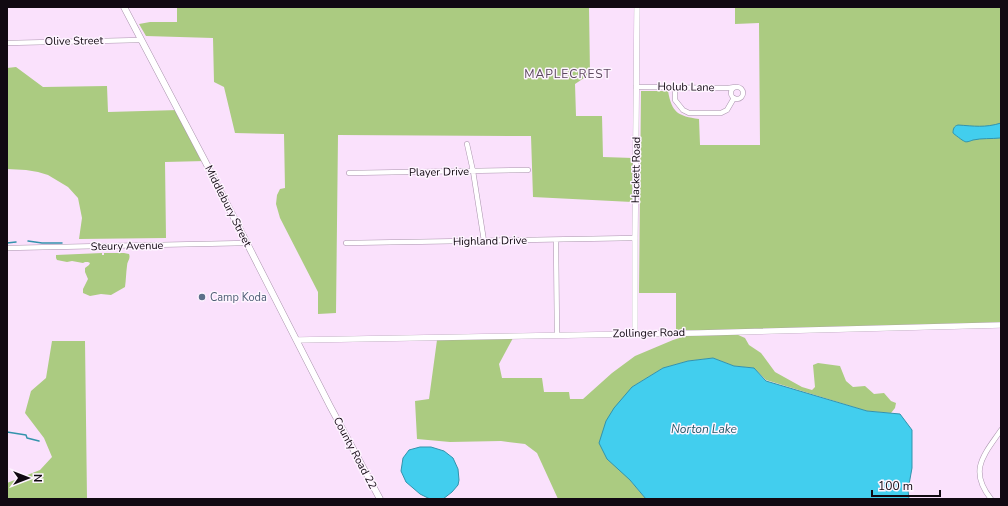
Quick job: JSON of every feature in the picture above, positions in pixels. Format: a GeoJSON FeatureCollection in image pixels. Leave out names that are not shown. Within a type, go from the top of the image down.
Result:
{"type":"FeatureCollection","features":[{"type":"Feature","properties":{"kind":"main road","name":"Middlebury Street"},"geometry":{"type":"LineString","coordinates":[[124,7],[205,161],[330,406]]}},
{"type":"Feature","properties":{"kind":"main road","name":"County Road 22"},"geometry":{"type":"LineString","coordinates":[[330,406],[380,499]]}},
{"type":"Feature","properties":{"kind":"street","name":"Hackett Road"},"geometry":{"type":"LineString","coordinates":[[635,333],[637,7]]}},
{"type":"Feature","properties":{"kind":"street","name":"Olive Street"},"geometry":{"type":"LineString","coordinates":[[7,43],[141,40]]}},
{"type":"Feature","properties":{"kind":"street","name":"Holub Lane"},"geometry":{"type":"LineString","coordinates":[[636,87],[735,87]]}},
{"type":"Feature","properties":{"kind":"street"},"geometry":{"type":"LineString","coordinates":[[675,87],[675,100],[684,110],[689,112],[721,113],[727,110],[734,98]]}},
{"type":"Feature","properties":{"kind":"street"},"geometry":{"type":"LineString","coordinates":[[735,87],[741,88],[743,93],[741,98],[734,98],[732,96],[732,90],[735,87]]}},
{"type":"Feature","properties":{"kind":"street"},"geometry":{"type":"LineString","coordinates":[[467,144],[473,171],[484,241]]}},
{"type":"Feature","properties":{"kind":"street","name":"Player Drive"},"geometry":{"type":"LineString","coordinates":[[349,173],[528,170]]}},
{"type":"Feature","properties":{"kind":"street","name":"Highland Drive"},"geometry":{"type":"LineString","coordinates":[[346,243],[635,238]]}},
{"type":"Feature","properties":{"kind":"street"},"geometry":{"type":"LineString","coordinates":[[556,240],[557,334]]}},
{"type":"Feature","properties":{"kind":"street","name":"Steury Avenue"},"geometry":{"type":"LineString","coordinates":[[7,248],[247,243]]}},
{"type":"Feature","properties":{"kind":"street","name":"Zollinger Road"},"geometry":{"type":"LineString","coordinates":[[296,340],[1001,325]]}},
{"type":"Feature","properties":{"kind":"street"},"geometry":{"type":"LineString","coordinates":[[991,499],[980,478],[979,466],[983,457],[1001,430]]}},
{"type":"Feature","properties":{"kind":"green space"},"geometry":{"type":"Polygon","coordinates":[[[177,7],[589,7],[590,74],[575,84],[576,116],[602,116],[603,157],[633,158],[632,202],[533,197],[531,136],[338,135],[336,313],[318,314],[318,292],[280,218],[276,204],[277,195],[280,189],[285,188],[284,134],[235,133],[224,87],[214,82],[213,38],[146,36],[139,24],[150,22],[177,22],[177,7]]]}},
{"type":"Feature","properties":{"kind":"green space"},"geometry":{"type":"Polygon","coordinates":[[[735,7],[1001,7],[1001,325],[724,332],[676,330],[676,293],[639,293],[641,91],[668,91],[674,109],[677,112],[681,115],[699,119],[700,145],[760,145],[759,23],[735,24],[735,7]]]}},
{"type":"Feature","properties":{"kind":"green space"},"geometry":{"type":"Polygon","coordinates":[[[16,67],[43,87],[107,86],[108,112],[179,110],[205,161],[165,162],[166,238],[79,239],[82,218],[78,198],[68,187],[48,175],[38,172],[7,169],[7,68],[16,67]]]}},
{"type":"Feature","properties":{"kind":"green space"},"geometry":{"type":"Polygon","coordinates":[[[102,253],[102,255],[104,255],[104,253],[129,254],[125,287],[111,295],[101,294],[90,296],[83,293],[83,289],[88,279],[85,268],[90,263],[72,261],[67,262],[57,260],[56,258],[56,255],[102,253]]]}},
{"type":"Feature","properties":{"kind":"green space"},"geometry":{"type":"Polygon","coordinates":[[[736,334],[745,338],[749,345],[761,353],[775,372],[802,387],[812,390],[815,387],[813,365],[818,363],[840,366],[846,381],[853,387],[865,386],[874,394],[884,393],[891,401],[896,403],[895,408],[891,413],[867,411],[766,380],[754,368],[734,366],[713,358],[688,361],[663,368],[632,387],[630,480],[646,499],[558,499],[537,453],[525,444],[501,441],[450,442],[417,439],[415,401],[429,399],[437,340],[513,338],[499,364],[502,378],[542,378],[544,392],[569,392],[570,399],[583,399],[612,373],[635,356],[689,335],[736,334]]]}},
{"type":"Feature","properties":{"kind":"green space"},"geometry":{"type":"Polygon","coordinates":[[[52,341],[85,341],[87,499],[7,499],[7,483],[40,470],[52,457],[44,438],[25,413],[31,391],[46,378],[52,341]]]}},
{"type":"Feature","properties":{"kind":"water"},"geometry":{"type":"Polygon","coordinates":[[[1001,123],[1000,138],[980,139],[966,142],[953,133],[954,128],[958,125],[985,126],[1001,123]]]}},
{"type":"Feature","properties":{"kind":"water","name":"Norton Lake"},"geometry":{"type":"Polygon","coordinates":[[[713,358],[734,366],[754,368],[766,381],[867,411],[900,414],[912,430],[912,468],[908,490],[909,499],[646,499],[630,480],[607,459],[599,443],[606,421],[614,408],[632,387],[663,368],[688,361],[713,358]]]}},
{"type":"Feature","properties":{"kind":"water"},"geometry":{"type":"Polygon","coordinates":[[[420,447],[431,447],[444,451],[453,458],[458,469],[458,485],[443,499],[430,499],[420,494],[406,482],[401,471],[403,458],[409,450],[420,447]]]}},
{"type":"Feature","properties":{"kind":"waterway"},"geometry":{"type":"LineString","coordinates":[[28,241],[62,243]]}},
{"type":"Feature","properties":{"kind":"waterway"},"geometry":{"type":"LineString","coordinates":[[7,243],[16,242]]}},
{"type":"Feature","properties":{"kind":"waterway"},"geometry":{"type":"LineString","coordinates":[[7,432],[26,435],[27,438],[39,441]]}},
{"type":"Feature","properties":{"kind":"place","name":"Camp Koda"},"geometry":{"type":"Point","coordinates":[202,297]}},
{"type":"Feature","properties":{"kind":"district","name":"MAPLECREST"},"geometry":{"type":"Point","coordinates":[568,74]}}]}
